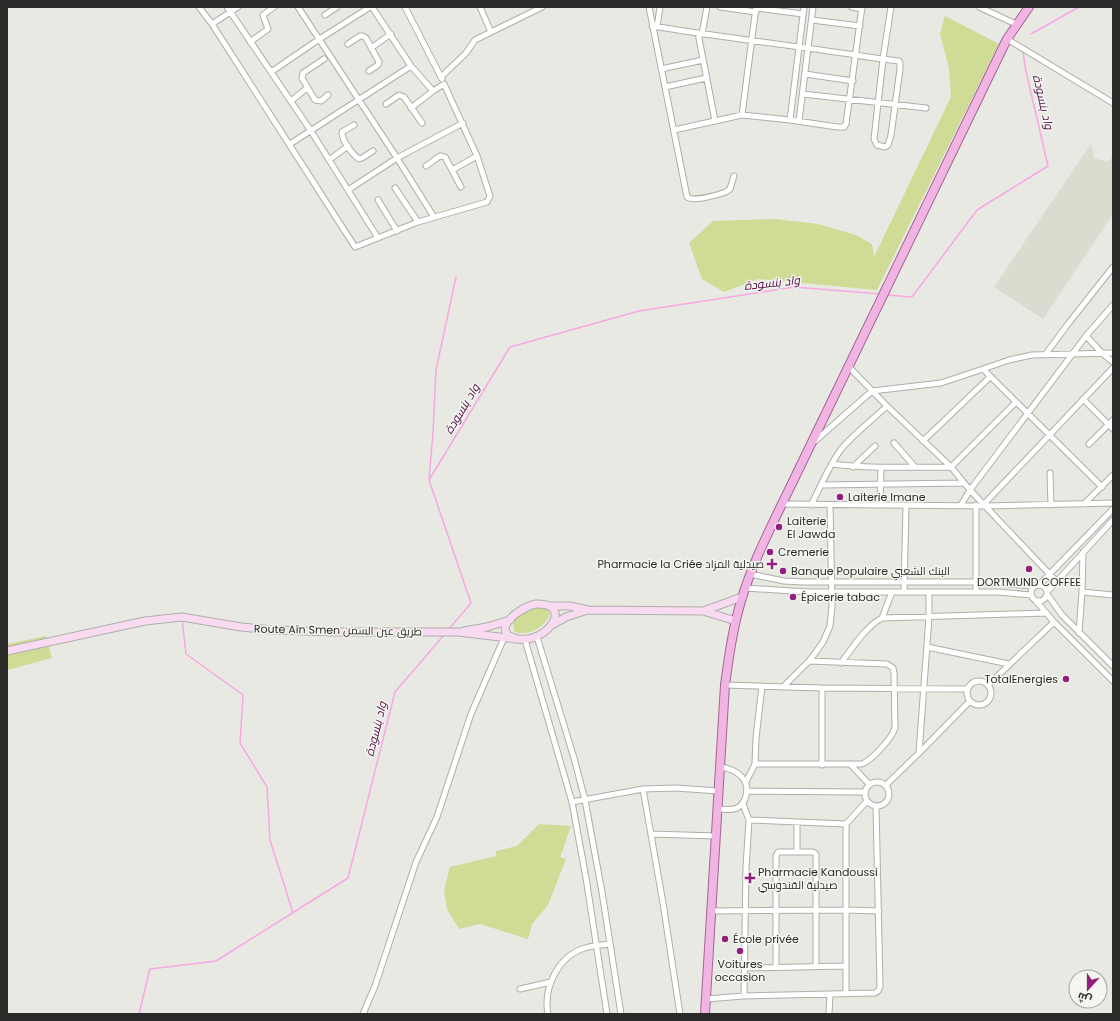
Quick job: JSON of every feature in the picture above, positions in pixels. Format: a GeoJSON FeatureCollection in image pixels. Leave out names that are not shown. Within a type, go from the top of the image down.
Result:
{"type":"FeatureCollection","features":[{"type":"Feature","properties":{"kind":"main road"},"geometry":{"type":"LineString","coordinates":[[705,1014],[725,685],[730,651],[742,597],[750,574],[810,444],[882,298],[1006,39],[1029,7]]}},
{"type":"Feature","properties":{"kind":"street"},"geometry":{"type":"LineString","coordinates":[[199,7],[212,24],[355,247],[418,222],[488,201],[490,196],[490,191],[463,123],[405,7]]}},
{"type":"Feature","properties":{"kind":"street"},"geometry":{"type":"LineString","coordinates":[[212,24],[229,9],[238,7]]}},
{"type":"Feature","properties":{"kind":"street"},"geometry":{"type":"LineString","coordinates":[[250,42],[268,29],[263,15],[274,7]]}},
{"type":"Feature","properties":{"kind":"street"},"geometry":{"type":"LineString","coordinates":[[298,7],[434,217]]}},
{"type":"Feature","properties":{"kind":"street"},"geometry":{"type":"LineString","coordinates":[[326,15],[337,7]]}},
{"type":"Feature","properties":{"kind":"street"},"geometry":{"type":"LineString","coordinates":[[271,72],[318,40],[371,7],[391,34],[411,66],[433,91]]}},
{"type":"Feature","properties":{"kind":"street"},"geometry":{"type":"LineString","coordinates":[[480,7],[491,32]]}},
{"type":"Feature","properties":{"kind":"street"},"geometry":{"type":"LineString","coordinates":[[441,77],[466,53],[475,40],[542,7]]}},
{"type":"Feature","properties":{"kind":"street"},"geometry":{"type":"LineString","coordinates":[[649,7],[655,27],[661,69],[687,198],[696,199],[726,192],[731,187],[734,176]]}},
{"type":"Feature","properties":{"kind":"street"},"geometry":{"type":"LineString","coordinates":[[655,27],[660,7]]}},
{"type":"Feature","properties":{"kind":"street"},"geometry":{"type":"LineString","coordinates":[[707,7],[700,34],[714,122]]}},
{"type":"Feature","properties":{"kind":"street"},"geometry":{"type":"LineString","coordinates":[[720,7],[803,14]]}},
{"type":"Feature","properties":{"kind":"street"},"geometry":{"type":"LineString","coordinates":[[790,120],[804,7]]}},
{"type":"Feature","properties":{"kind":"street"},"geometry":{"type":"LineString","coordinates":[[799,121],[813,7]]}},
{"type":"Feature","properties":{"kind":"street"},"geometry":{"type":"LineString","coordinates":[[674,130],[742,115],[799,121],[843,128],[846,124],[853,81],[862,8],[852,7]]}},
{"type":"Feature","properties":{"kind":"street"},"geometry":{"type":"LineString","coordinates":[[655,27],[856,56],[883,59],[898,61],[900,63],[895,104],[889,142],[887,146],[876,145],[874,139],[883,59],[891,7]]}},
{"type":"Feature","properties":{"kind":"street"},"geometry":{"type":"LineString","coordinates":[[979,7],[1016,24]]}},
{"type":"Feature","properties":{"kind":"street"},"geometry":{"type":"LineString","coordinates":[[229,9],[311,131],[378,238]]}},
{"type":"Feature","properties":{"kind":"street"},"geometry":{"type":"LineString","coordinates":[[742,115],[756,9]]}},
{"type":"Feature","properties":{"kind":"street"},"geometry":{"type":"LineString","coordinates":[[812,20],[860,26]]}},
{"type":"Feature","properties":{"kind":"street"},"geometry":{"type":"LineString","coordinates":[[371,48],[391,34]]}},
{"type":"Feature","properties":{"kind":"street"},"geometry":{"type":"LineString","coordinates":[[348,44],[363,36],[379,62],[378,65],[369,71]]}},
{"type":"Feature","properties":{"kind":"street"},"geometry":{"type":"LineString","coordinates":[[1006,39],[1113,103]]}},
{"type":"Feature","properties":{"kind":"street"},"geometry":{"type":"LineString","coordinates":[[324,59],[303,73],[302,78],[307,88],[317,101],[321,101],[328,96]]}},
{"type":"Feature","properties":{"kind":"street"},"geometry":{"type":"LineString","coordinates":[[661,69],[703,60]]}},
{"type":"Feature","properties":{"kind":"street"},"geometry":{"type":"LineString","coordinates":[[290,144],[411,66]]}},
{"type":"Feature","properties":{"kind":"street"},"geometry":{"type":"LineString","coordinates":[[805,74],[853,81]]}},
{"type":"Feature","properties":{"kind":"street"},"geometry":{"type":"LineString","coordinates":[[665,87],[706,78]]}},
{"type":"Feature","properties":{"kind":"street"},"geometry":{"type":"LineString","coordinates":[[412,108],[444,84]]}},
{"type":"Feature","properties":{"kind":"street"},"geometry":{"type":"LineString","coordinates":[[291,101],[307,88]]}},
{"type":"Feature","properties":{"kind":"street"},"geometry":{"type":"LineString","coordinates":[[803,94],[926,108]]}},
{"type":"Feature","properties":{"kind":"street"},"geometry":{"type":"LineString","coordinates":[[386,104],[399,95],[404,96],[422,123]]}},
{"type":"Feature","properties":{"kind":"street"},"geometry":{"type":"LineString","coordinates":[[348,190],[397,158],[463,123]]}},
{"type":"Feature","properties":{"kind":"street"},"geometry":{"type":"LineString","coordinates":[[354,125],[342,132],[348,146],[359,159],[373,150]]}},
{"type":"Feature","properties":{"kind":"street"},"geometry":{"type":"LineString","coordinates":[[329,160],[348,146]]}},
{"type":"Feature","properties":{"kind":"street"},"geometry":{"type":"LineString","coordinates":[[426,166],[440,156],[443,156],[461,187]]}},
{"type":"Feature","properties":{"kind":"street"},"geometry":{"type":"LineString","coordinates":[[452,170],[477,156]]}},
{"type":"Feature","properties":{"kind":"street"},"geometry":{"type":"LineString","coordinates":[[395,188],[418,222]]}},
{"type":"Feature","properties":{"kind":"street"},"geometry":{"type":"LineString","coordinates":[[378,200],[397,231]]}},
{"type":"Feature","properties":{"kind":"street"},"geometry":{"type":"LineString","coordinates":[[1046,355],[1068,324],[1113,267]]}},
{"type":"Feature","properties":{"kind":"street"},"geometry":{"type":"LineString","coordinates":[[961,505],[970,490],[1086,336],[1112,310]]}},
{"type":"Feature","properties":{"kind":"street"},"geometry":{"type":"LineString","coordinates":[[1086,336],[1113,362]]}},
{"type":"Feature","properties":{"kind":"street"},"geometry":{"type":"LineString","coordinates":[[810,444],[872,391],[941,383],[1032,355],[1113,353]]}},
{"type":"Feature","properties":{"kind":"street"},"geometry":{"type":"LineString","coordinates":[[848,366],[887,406],[951,467],[970,490],[1056,581]]}},
{"type":"Feature","properties":{"kind":"street"},"geometry":{"type":"LineString","coordinates":[[985,505],[1113,368]]}},
{"type":"Feature","properties":{"kind":"street"},"geometry":{"type":"LineString","coordinates":[[984,369],[990,377],[1029,413],[1102,487]]}},
{"type":"Feature","properties":{"kind":"street"},"geometry":{"type":"LineString","coordinates":[[923,441],[990,377]]}},
{"type":"Feature","properties":{"kind":"street"},"geometry":{"type":"LineString","coordinates":[[1083,399],[1113,429]]}},
{"type":"Feature","properties":{"kind":"street"},"geometry":{"type":"LineString","coordinates":[[832,464],[852,467],[881,468],[951,467],[1016,402]]}},
{"type":"Feature","properties":{"kind":"street"},"geometry":{"type":"LineString","coordinates":[[811,505],[837,455],[850,440],[887,406]]}},
{"type":"Feature","properties":{"kind":"street"},"geometry":{"type":"LineString","coordinates":[[1089,444],[1113,420]]}},
{"type":"Feature","properties":{"kind":"street"},"geometry":{"type":"LineString","coordinates":[[894,443],[916,467]]}},
{"type":"Feature","properties":{"kind":"street"},"geometry":{"type":"LineString","coordinates":[[852,467],[875,446]]}},
{"type":"Feature","properties":{"kind":"street"},"geometry":{"type":"LineString","coordinates":[[880,504],[881,468]]}},
{"type":"Feature","properties":{"kind":"street"},"geometry":{"type":"LineString","coordinates":[[1050,473],[1051,504]]}},
{"type":"Feature","properties":{"kind":"street"},"geometry":{"type":"LineString","coordinates":[[1084,504],[1113,475]]}},
{"type":"Feature","properties":{"kind":"street"},"geometry":{"type":"LineString","coordinates":[[821,485],[964,483]]}},
{"type":"Feature","properties":{"kind":"street"},"geometry":{"type":"LineString","coordinates":[[782,504],[880,504],[906,506],[1113,503]]}},
{"type":"Feature","properties":{"kind":"street"},"geometry":{"type":"LineString","coordinates":[[783,687],[809,661],[823,642],[830,626],[832,606],[830,505]]}},
{"type":"Feature","properties":{"kind":"street"},"geometry":{"type":"LineString","coordinates":[[976,505],[976,592]]}},
{"type":"Feature","properties":{"kind":"street"},"geometry":{"type":"LineString","coordinates":[[904,592],[906,506]]}},
{"type":"Feature","properties":{"kind":"street"},"geometry":{"type":"LineString","coordinates":[[1031,595],[1032,589],[1050,574],[1113,509]]}},
{"type":"Feature","properties":{"kind":"street"},"geometry":{"type":"LineString","coordinates":[[1036,601],[1044,599],[1056,581],[1113,520]]}},
{"type":"Feature","properties":{"kind":"street"},"geometry":{"type":"LineString","coordinates":[[1079,633],[1083,552]]}},
{"type":"Feature","properties":{"kind":"street"},"geometry":{"type":"LineString","coordinates":[[750,574],[784,581],[976,582],[1037,585],[1044,587],[1062,615],[1113,666]]}},
{"type":"Feature","properties":{"kind":"street"},"geometry":{"type":"LineString","coordinates":[[745,588],[786,591],[1012,592],[1031,595],[1045,613],[1113,681]]}},
{"type":"Feature","properties":{"kind":"street"},"geometry":{"type":"LineString","coordinates":[[841,663],[868,629],[882,618],[892,592]]}},
{"type":"Feature","properties":{"kind":"street"},"geometry":{"type":"LineString","coordinates":[[919,754],[929,617],[929,592]]}},
{"type":"Feature","properties":{"kind":"street"},"geometry":{"type":"LineString","coordinates":[[1082,592],[1113,595]]}},
{"type":"Feature","properties":{"kind":"street"},"geometry":{"type":"LineString","coordinates":[[703,611],[742,597]]}},
{"type":"Feature","properties":{"kind":"street"},"geometry":{"type":"LineString","coordinates":[[588,610],[566,617],[552,625],[537,637],[525,640],[516,639],[506,632],[510,620],[518,612],[528,606],[539,604],[550,606],[565,605],[588,610],[703,611],[736,621]]}},
{"type":"Feature","properties":{"kind":"street"},"geometry":{"type":"LineString","coordinates":[[550,606],[553,608],[555,614],[555,619],[552,625]]}},
{"type":"Feature","properties":{"kind":"street"},"geometry":{"type":"LineString","coordinates":[[882,618],[1045,613]]}},
{"type":"Feature","properties":{"kind":"street","name":"Route Aïn Smen طريق عين السمن"},"geometry":{"type":"LineString","coordinates":[[7,651],[145,621],[172,617],[189,617],[236,626],[274,630],[334,632],[458,632],[516,639]]}},
{"type":"Feature","properties":{"kind":"street","name":"Route Aïn Smen طريق عين السمن"},"geometry":{"type":"LineString","coordinates":[[458,632],[510,620]]}},
{"type":"Feature","properties":{"kind":"street"},"geometry":{"type":"LineString","coordinates":[[988,685],[1008,664],[1054,622]]}},
{"type":"Feature","properties":{"kind":"street"},"geometry":{"type":"LineString","coordinates":[[537,637],[574,758],[585,800],[621,1014]]}},
{"type":"Feature","properties":{"kind":"street"},"geometry":{"type":"LineString","coordinates":[[357,1014],[363,1014],[377,981],[416,862],[437,817],[471,714],[504,638]]}},
{"type":"Feature","properties":{"kind":"street"},"geometry":{"type":"LineString","coordinates":[[525,640],[572,802],[582,855],[607,1014]]}},
{"type":"Feature","properties":{"kind":"street"},"geometry":{"type":"LineString","coordinates":[[927,647],[1008,664]]}},
{"type":"Feature","properties":{"kind":"street"},"geometry":{"type":"LineString","coordinates":[[755,764],[858,765],[865,763],[892,735],[895,728],[893,689],[894,670],[889,665],[809,661]]}},
{"type":"Feature","properties":{"kind":"street"},"geometry":{"type":"LineString","coordinates":[[977,681],[982,681],[988,685],[991,689],[991,694],[988,702],[978,705],[970,701],[968,689],[972,684],[977,681]]}},
{"type":"Feature","properties":{"kind":"street"},"geometry":{"type":"LineString","coordinates":[[725,685],[822,688],[968,689]]}},
{"type":"Feature","properties":{"kind":"street"},"geometry":{"type":"LineString","coordinates":[[746,782],[755,764],[756,738],[762,686]]}},
{"type":"Feature","properties":{"kind":"street"},"geometry":{"type":"LineString","coordinates":[[822,688],[822,765]]}},
{"type":"Feature","properties":{"kind":"street"},"geometry":{"type":"LineString","coordinates":[[886,785],[919,754],[970,701]]}},
{"type":"Feature","properties":{"kind":"street"},"geometry":{"type":"LineString","coordinates":[[850,764],[869,784]]}},
{"type":"Feature","properties":{"kind":"street"},"geometry":{"type":"LineString","coordinates":[[720,767],[729,769],[742,776],[746,782],[747,791],[743,804],[749,820],[746,867],[744,996]]}},
{"type":"Feature","properties":{"kind":"street"},"geometry":{"type":"LineString","coordinates":[[878,782],[886,785],[889,792],[888,800],[882,805],[876,806],[867,801],[865,792],[869,784],[878,782]]}},
{"type":"Feature","properties":{"kind":"street"},"geometry":{"type":"LineString","coordinates":[[572,802],[643,789],[675,788],[719,791]]}},
{"type":"Feature","properties":{"kind":"street"},"geometry":{"type":"LineString","coordinates":[[643,789],[663,903],[680,1014]]}},
{"type":"Feature","properties":{"kind":"street"},"geometry":{"type":"LineString","coordinates":[[747,791],[865,792]]}},
{"type":"Feature","properties":{"kind":"street"},"geometry":{"type":"LineString","coordinates":[[846,994],[846,824],[867,801]]}},
{"type":"Feature","properties":{"kind":"street"},"geometry":{"type":"LineString","coordinates":[[717,809],[732,809],[743,804]]}},
{"type":"Feature","properties":{"kind":"street"},"geometry":{"type":"LineString","coordinates":[[706,999],[744,996],[875,993],[879,989],[879,911],[876,806]]}},
{"type":"Feature","properties":{"kind":"street"},"geometry":{"type":"LineString","coordinates":[[749,820],[846,824]]}},
{"type":"Feature","properties":{"kind":"street"},"geometry":{"type":"LineString","coordinates":[[797,822],[797,852]]}},
{"type":"Feature","properties":{"kind":"street"},"geometry":{"type":"LineString","coordinates":[[651,834],[716,836]]}},
{"type":"Feature","properties":{"kind":"street"},"geometry":{"type":"LineString","coordinates":[[776,967],[776,855],[778,852],[814,852],[816,854],[816,966]]}},
{"type":"Feature","properties":{"kind":"street"},"geometry":{"type":"LineString","coordinates":[[711,911],[879,911]]}},
{"type":"Feature","properties":{"kind":"street"},"geometry":{"type":"LineString","coordinates":[[548,1014],[547,999],[551,982],[558,968],[570,956],[584,948],[610,944]]}},
{"type":"Feature","properties":{"kind":"street"},"geometry":{"type":"LineString","coordinates":[[745,968],[846,966]]}},
{"type":"Feature","properties":{"kind":"street"},"geometry":{"type":"LineString","coordinates":[[520,989],[551,982]]}},
{"type":"Feature","properties":{"kind":"street"},"geometry":{"type":"LineString","coordinates":[[829,1014],[830,994]]}},
{"type":"Feature","properties":{"kind":"shaded area"},"geometry":{"type":"Polygon","coordinates":[[[1091,144],[1094,158],[1108,162],[1113,156],[1113,214],[1043,319],[994,287],[1091,144]]]}},
{"type":"Feature","properties":{"kind":"green space"},"geometry":{"type":"Polygon","coordinates":[[[945,16],[999,44],[877,290],[758,279],[724,292],[702,279],[689,243],[713,221],[775,219],[818,224],[856,235],[872,244],[874,257],[951,97],[949,68],[940,34],[945,16]]]}},
{"type":"Feature","properties":{"kind":"green space"},"geometry":{"type":"Polygon","coordinates":[[[532,606],[549,609],[547,620],[538,629],[531,632],[519,633],[514,631],[513,624],[515,616],[532,606]]]}},
{"type":"Feature","properties":{"kind":"green space"},"geometry":{"type":"Polygon","coordinates":[[[46,636],[52,658],[7,670],[7,644],[46,636]]]}},
{"type":"Feature","properties":{"kind":"green space"},"geometry":{"type":"Polygon","coordinates":[[[539,824],[571,826],[560,857],[566,859],[548,905],[532,924],[528,939],[480,924],[459,929],[447,909],[444,890],[450,867],[496,856],[496,851],[517,846],[539,824]]]}},
{"type":"Feature","properties":{"kind":"waterway","name":"واد بنسودة"},"geometry":{"type":"LineString","coordinates":[[1031,34],[1079,7]]}},
{"type":"Feature","properties":{"kind":"waterway","name":"واد بنسودة"},"geometry":{"type":"LineString","coordinates":[[886,295],[912,297],[977,210],[1048,166],[1025,67],[1023,51]]}},
{"type":"Feature","properties":{"kind":"waterway","name":"واد بنسودة"},"geometry":{"type":"LineString","coordinates":[[429,479],[436,370],[456,277]]}},
{"type":"Feature","properties":{"kind":"waterway","name":"واد بنسودة"},"geometry":{"type":"LineString","coordinates":[[449,629],[471,603],[429,480],[510,347],[639,311],[794,287],[881,294]]}},
{"type":"Feature","properties":{"kind":"waterway","name":"واد بنسودة"},"geometry":{"type":"LineString","coordinates":[[182,619],[186,654],[243,695],[240,743],[267,787],[270,840],[293,913]]}},
{"type":"Feature","properties":{"kind":"waterway","name":"واد بنسودة"},"geometry":{"type":"LineString","coordinates":[[139,1014],[150,969],[216,961],[348,878],[395,692],[444,635]]}},
{"type":"Feature","properties":{"kind":"place","name":"Laiterie Imane"},"geometry":{"type":"Point","coordinates":[840,497]}},
{"type":"Feature","properties":{"kind":"place","name":"Laiterie El Jawda"},"geometry":{"type":"Point","coordinates":[779,527]}},
{"type":"Feature","properties":{"kind":"place","name":"Cremerie"},"geometry":{"type":"Point","coordinates":[770,552]}},
{"type":"Feature","properties":{"kind":"place","name":"Pharmacie la Criée صيدلية المزاد"},"geometry":{"type":"Point","coordinates":[772,564]}},
{"type":"Feature","properties":{"kind":"place","name":"DORTMUND COFFEE"},"geometry":{"type":"Point","coordinates":[1029,569]}},
{"type":"Feature","properties":{"kind":"place","name":"Banque Populaire البنك الشعبي"},"geometry":{"type":"Point","coordinates":[783,571]}},
{"type":"Feature","properties":{"kind":"place","name":"Épicerie tabac"},"geometry":{"type":"Point","coordinates":[793,597]}},
{"type":"Feature","properties":{"kind":"place","name":"TotalEnergies"},"geometry":{"type":"Point","coordinates":[1066,679]}},
{"type":"Feature","properties":{"kind":"place","name":"Pharmacie Kandoussi صيدلية القندوسي"},"geometry":{"type":"Point","coordinates":[750,878]}},
{"type":"Feature","properties":{"kind":"place","name":"École privée"},"geometry":{"type":"Point","coordinates":[725,939]}},
{"type":"Feature","properties":{"kind":"place","name":"Voitures occasion"},"geometry":{"type":"Point","coordinates":[740,951]}}]}
